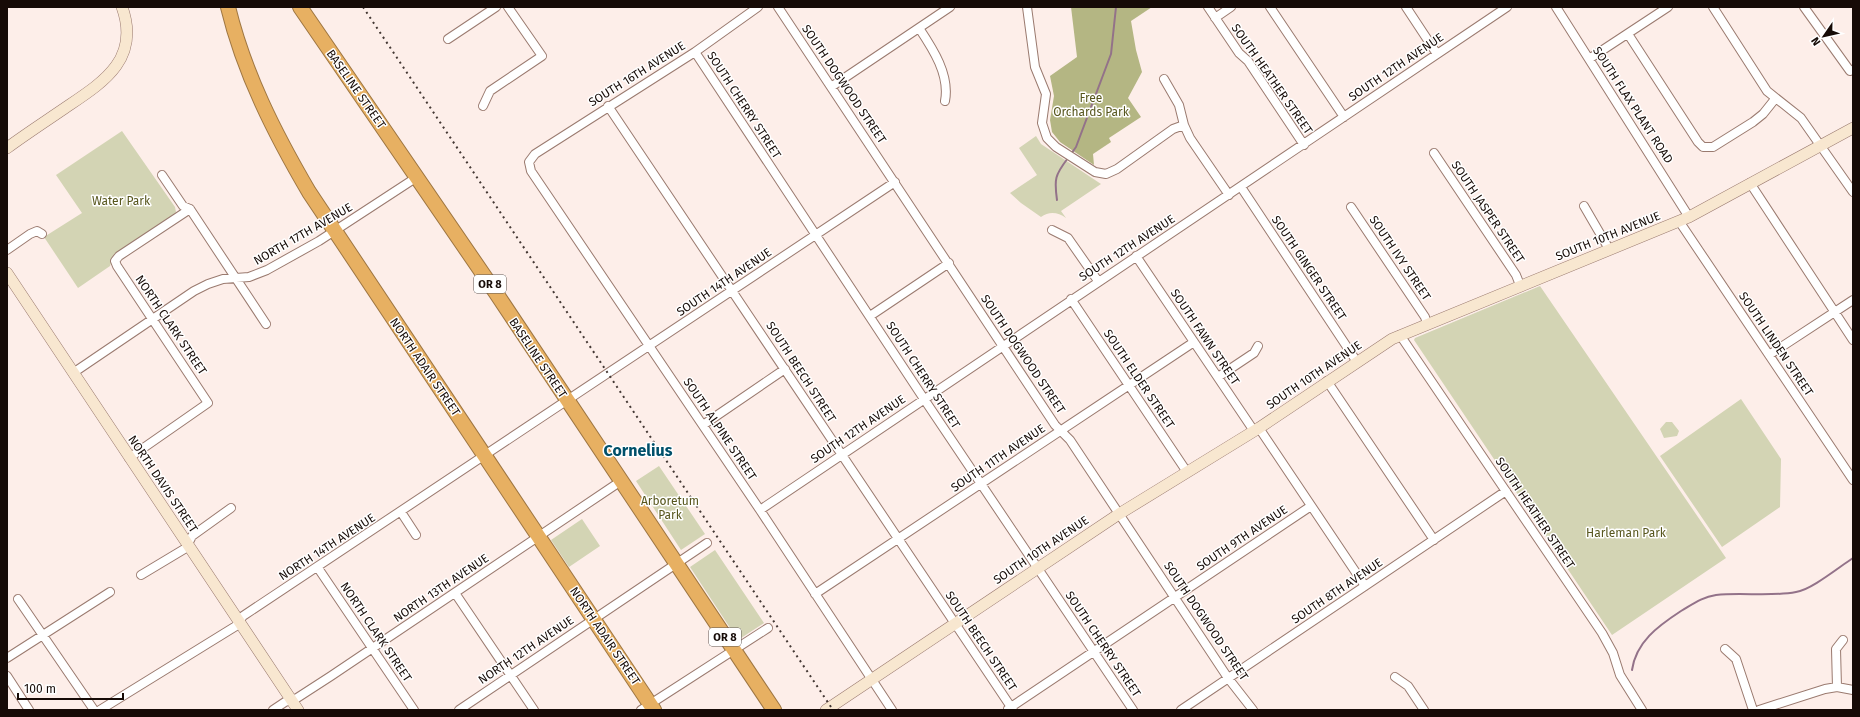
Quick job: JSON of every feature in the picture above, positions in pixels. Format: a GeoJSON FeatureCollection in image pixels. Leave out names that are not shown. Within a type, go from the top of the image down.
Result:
{"type":"FeatureCollection","features":[{"type":"Feature","properties":{"kind":"highway","name":"NORTH ADAIR STREET"},"geometry":{"type":"LineString","coordinates":[[228,7],[245,63],[271,123],[296,171],[333,232],[594,619],[648,708]]}},
{"type":"Feature","properties":{"kind":"highway","name":"BASELINE STREET"},"geometry":{"type":"LineString","coordinates":[[300,7],[417,177],[774,710]]}},
{"type":"Feature","properties":{"kind":"main road"},"geometry":{"type":"LineString","coordinates":[[7,148],[89,92],[110,75],[122,56],[127,39],[127,25],[122,7]]}},
{"type":"Feature","properties":{"kind":"main road","name":"SOUTH 10TH AVENUE"},"geometry":{"type":"LineString","coordinates":[[826,710],[1119,514],[1256,429],[1392,338],[1684,219],[1853,128]]}},
{"type":"Feature","properties":{"kind":"main road","name":"NORTH DAVIS STREET"},"geometry":{"type":"LineString","coordinates":[[7,273],[298,710]]}},
{"type":"Feature","properties":{"kind":"street"},"geometry":{"type":"LineString","coordinates":[[448,39],[496,7]]}},
{"type":"Feature","properties":{"kind":"street"},"geometry":{"type":"LineString","coordinates":[[483,106],[490,91],[542,56],[508,7]]}},
{"type":"Feature","properties":{"kind":"street","name":"SOUTH 16TH AVENUE"},"geometry":{"type":"LineString","coordinates":[[529,162],[535,154],[608,106],[695,52],[758,7]]}},
{"type":"Feature","properties":{"kind":"street","name":"SOUTH DOGWOOD STREET"},"geometry":{"type":"LineString","coordinates":[[778,7],[1003,346],[1061,431],[1070,440],[1228,678],[1253,710]]}},
{"type":"Feature","properties":{"kind":"street"},"geometry":{"type":"LineString","coordinates":[[831,87],[950,7]]}},
{"type":"Feature","properties":{"kind":"street"},"geometry":{"type":"LineString","coordinates":[[1027,7],[1035,67],[1046,94],[1042,117],[1043,128],[1050,142],[1095,172],[1106,174],[1117,169],[1173,129],[1184,125]]}},
{"type":"Feature","properties":{"kind":"street","name":"SOUTH HEATHER STREET"},"geometry":{"type":"LineString","coordinates":[[1208,7],[1239,53],[1248,61],[1304,145]]}},
{"type":"Feature","properties":{"kind":"street"},"geometry":{"type":"LineString","coordinates":[[1215,18],[1231,7]]}},
{"type":"Feature","properties":{"kind":"street"},"geometry":{"type":"LineString","coordinates":[[1270,7],[1344,117]]}},
{"type":"Feature","properties":{"kind":"street"},"geometry":{"type":"LineString","coordinates":[[1406,7],[1437,54]]}},
{"type":"Feature","properties":{"kind":"street","name":"SOUTH 12TH AVENUE"},"geometry":{"type":"LineString","coordinates":[[760,510],[1071,299],[1304,145],[1507,7]]}},
{"type":"Feature","properties":{"kind":"street","name":"SOUTH FLAX PLANT ROAD"},"geometry":{"type":"LineString","coordinates":[[1556,7],[1589,58],[1684,219]]}},
{"type":"Feature","properties":{"kind":"street"},"geometry":{"type":"LineString","coordinates":[[1589,58],[1668,7]]}},
{"type":"Feature","properties":{"kind":"street"},"geometry":{"type":"LineString","coordinates":[[1713,7],[1764,86],[1775,99],[1798,114],[1822,145],[1853,192]]}},
{"type":"Feature","properties":{"kind":"street"},"geometry":{"type":"LineString","coordinates":[[1804,7],[1852,71]]}},
{"type":"Feature","properties":{"kind":"street"},"geometry":{"type":"LineString","coordinates":[[919,28],[934,51],[943,72],[947,94],[945,102]]}},
{"type":"Feature","properties":{"kind":"street"},"geometry":{"type":"LineString","coordinates":[[1628,34],[1699,144],[1708,148],[1714,147],[1756,119],[1775,99]]}},
{"type":"Feature","properties":{"kind":"street","name":"SOUTH CHERRY STREET"},"geometry":{"type":"LineString","coordinates":[[695,52],[815,236],[1133,710]]}},
{"type":"Feature","properties":{"kind":"street"},"geometry":{"type":"LineString","coordinates":[[1164,79],[1179,105],[1184,125],[1190,138],[1229,195]]}},
{"type":"Feature","properties":{"kind":"street","name":"SOUTH BEECH STREET"},"geometry":{"type":"LineString","coordinates":[[608,106],[955,623],[1010,709]]}},
{"type":"Feature","properties":{"kind":"street","name":"SOUTH JASPER STREET"},"geometry":{"type":"LineString","coordinates":[[1434,153],[1516,274],[1520,285]]}},
{"type":"Feature","properties":{"kind":"street","name":"SOUTH ALPINE STREET"},"geometry":{"type":"LineString","coordinates":[[529,162],[531,171],[760,510],[892,710]]}},
{"type":"Feature","properties":{"kind":"street"},"geometry":{"type":"LineString","coordinates":[[162,175],[183,206],[190,209],[266,324]]}},
{"type":"Feature","properties":{"kind":"street","name":"NORTH 17TH AVENUE"},"geometry":{"type":"LineString","coordinates":[[73,373],[208,284],[223,279],[249,277],[267,270],[333,232],[417,177]]}},
{"type":"Feature","properties":{"kind":"street","name":"SOUTH 14TH AVENUE"},"geometry":{"type":"LineString","coordinates":[[567,401],[895,182]]}},
{"type":"Feature","properties":{"kind":"street"},"geometry":{"type":"LineString","coordinates":[[1750,183],[1853,340]]}},
{"type":"Feature","properties":{"kind":"street","name":"SOUTH GINGER STREET"},"geometry":{"type":"LineString","coordinates":[[1240,187],[1357,362]]}},
{"type":"Feature","properties":{"kind":"street"},"geometry":{"type":"LineString","coordinates":[[1584,206],[1609,249]]}},
{"type":"Feature","properties":{"kind":"street","name":"SOUTH IVY STREET"},"geometry":{"type":"LineString","coordinates":[[1351,207],[1424,317],[1427,324]]}},
{"type":"Feature","properties":{"kind":"street","name":"NORTH CLARK STREET"},"geometry":{"type":"LineString","coordinates":[[129,458],[208,402],[116,266],[115,261],[119,256],[190,209]]}},
{"type":"Feature","properties":{"kind":"street","name":"SOUTH LINDEN STREET"},"geometry":{"type":"LineString","coordinates":[[1684,219],[1769,356],[1853,480]]}},
{"type":"Feature","properties":{"kind":"street"},"geometry":{"type":"LineString","coordinates":[[1052,230],[1065,236],[1072,242],[1098,281]]}},
{"type":"Feature","properties":{"kind":"street"},"geometry":{"type":"LineString","coordinates":[[7,250],[30,234],[37,231],[42,234]]}},
{"type":"Feature","properties":{"kind":"street","name":"SOUTH FAWN STREET"},"geometry":{"type":"LineString","coordinates":[[1136,256],[1218,377],[1312,506],[1365,586]]}},
{"type":"Feature","properties":{"kind":"street"},"geometry":{"type":"LineString","coordinates":[[870,316],[949,263]]}},
{"type":"Feature","properties":{"kind":"street","name":"SOUTH ELDER STREET"},"geometry":{"type":"LineString","coordinates":[[1071,299],[1187,472]]}},
{"type":"Feature","properties":{"kind":"street"},"geometry":{"type":"LineString","coordinates":[[1769,356],[1853,300]]}},
{"type":"Feature","properties":{"kind":"street","name":"SOUTH HEATHER STREET"},"geometry":{"type":"LineString","coordinates":[[1400,335],[1602,633],[1613,653],[1620,675],[1642,710]]}},
{"type":"Feature","properties":{"kind":"street","name":"SOUTH 11TH AVENUE"},"geometry":{"type":"LineString","coordinates":[[815,594],[1194,342]]}},
{"type":"Feature","properties":{"kind":"street"},"geometry":{"type":"LineString","coordinates":[[1218,377],[1254,352],[1258,346]]}},
{"type":"Feature","properties":{"kind":"street"},"geometry":{"type":"LineString","coordinates":[[703,425],[785,369]]}},
{"type":"Feature","properties":{"kind":"street"},"geometry":{"type":"LineString","coordinates":[[1327,381],[1434,540]]}},
{"type":"Feature","properties":{"kind":"street","name":"NORTH 14TH AVENUE"},"geometry":{"type":"LineString","coordinates":[[100,710],[240,622],[243,616],[318,568],[567,401]]}},
{"type":"Feature","properties":{"kind":"street","name":"NORTH 13TH AVENUE"},"geometry":{"type":"LineString","coordinates":[[273,710],[372,649],[621,481]]}},
{"type":"Feature","properties":{"kind":"street","name":"SOUTH 8TH AVENUE"},"geometry":{"type":"LineString","coordinates":[[1181,710],[1506,491]]}},
{"type":"Feature","properties":{"kind":"street","name":"SOUTH 9TH AVENUE"},"geometry":{"type":"LineString","coordinates":[[1010,709],[1312,506]]}},
{"type":"Feature","properties":{"kind":"street"},"geometry":{"type":"LineString","coordinates":[[141,575],[186,548],[192,536],[231,508]]}},
{"type":"Feature","properties":{"kind":"street"},"geometry":{"type":"LineString","coordinates":[[401,512],[416,535]]}},
{"type":"Feature","properties":{"kind":"street","name":"NORTH 12TH AVENUE"},"geometry":{"type":"LineString","coordinates":[[459,710],[707,543]]}},
{"type":"Feature","properties":{"kind":"street","name":"NORTH CLARK STREET"},"geometry":{"type":"LineString","coordinates":[[318,568],[414,710]]}},
{"type":"Feature","properties":{"kind":"street"},"geometry":{"type":"LineString","coordinates":[[7,658],[110,592]]}},
{"type":"Feature","properties":{"kind":"street"},"geometry":{"type":"LineString","coordinates":[[455,592],[534,710]]}},
{"type":"Feature","properties":{"kind":"street"},"geometry":{"type":"LineString","coordinates":[[18,599],[94,710]]}},
{"type":"Feature","properties":{"kind":"street"},"geometry":{"type":"LineString","coordinates":[[648,708],[768,628]]}},
{"type":"Feature","properties":{"kind":"street"},"geometry":{"type":"LineString","coordinates":[[1837,687],[1836,649],[1843,640]]}},
{"type":"Feature","properties":{"kind":"street"},"geometry":{"type":"LineString","coordinates":[[1725,649],[1736,659],[1753,710]]}},
{"type":"Feature","properties":{"kind":"street"},"geometry":{"type":"LineString","coordinates":[[7,676],[29,710]]}},
{"type":"Feature","properties":{"kind":"street"},"geometry":{"type":"LineString","coordinates":[[1394,677],[1408,686],[1424,710]]}},
{"type":"Feature","properties":{"kind":"street"},"geometry":{"type":"LineString","coordinates":[[1759,710],[1825,689],[1837,687],[1853,690]]}},
{"type":"Feature","properties":{"kind":"green space","name":"Free Orchards Park"},"geometry":{"type":"Polygon","coordinates":[[[1071,7],[1152,7],[1131,21],[1136,50],[1142,72],[1128,98],[1141,117],[1109,138],[1111,142],[1093,154],[1094,165],[1060,142],[1052,132],[1050,120],[1054,96],[1050,76],[1077,57],[1071,7]]]}},
{"type":"Feature","properties":{"kind":"green space","name":"Water Park"},"geometry":{"type":"Polygon","coordinates":[[[122,131],[175,207],[176,212],[173,217],[112,260],[110,266],[78,288],[44,237],[82,213],[56,175],[122,131]]]}},
{"type":"Feature","properties":{"kind":"green space","name":"Free Orchards Park"},"geometry":{"type":"Polygon","coordinates":[[[1036,136],[1041,144],[1101,184],[1061,211],[1066,218],[1060,214],[1054,213],[1041,217],[1010,193],[1037,175],[1019,148],[1036,136]]]}},
{"type":"Feature","properties":{"kind":"green space","name":"Harleman Park"},"geometry":{"type":"Polygon","coordinates":[[[1540,286],[1726,558],[1612,635],[1414,340],[1415,338],[1540,286]]]}},
{"type":"Feature","properties":{"kind":"green space"},"geometry":{"type":"Polygon","coordinates":[[[1741,399],[1781,459],[1780,507],[1722,547],[1660,456],[1741,399]]]}},
{"type":"Feature","properties":{"kind":"green space"},"geometry":{"type":"Polygon","coordinates":[[[1666,422],[1672,422],[1679,431],[1677,436],[1664,438],[1660,429],[1666,422]]]}},
{"type":"Feature","properties":{"kind":"green space","name":"Arboretum Park"},"geometry":{"type":"Polygon","coordinates":[[[659,466],[705,534],[681,550],[636,481],[659,466]]]}},
{"type":"Feature","properties":{"kind":"green space"},"geometry":{"type":"Polygon","coordinates":[[[582,519],[600,546],[569,567],[551,540],[582,519]]]}},
{"type":"Feature","properties":{"kind":"green space"},"geometry":{"type":"Polygon","coordinates":[[[715,550],[764,623],[738,640],[690,567],[715,550]]]}},
{"type":"Feature","properties":{"kind":"waterway"},"geometry":{"type":"LineString","coordinates":[[1071,154],[1076,147],[1111,54],[1116,7]]}},
{"type":"Feature","properties":{"kind":"waterway"},"geometry":{"type":"LineString","coordinates":[[1057,200],[1056,178],[1060,169],[1068,158]]}},
{"type":"Feature","properties":{"kind":"waterway"},"geometry":{"type":"LineString","coordinates":[[1632,670],[1638,651],[1649,636],[1672,617],[1698,601],[1706,597],[1716,595],[1776,594],[1796,592],[1817,583],[1853,558]]}},
{"type":"Feature","properties":{"kind":"railway"},"geometry":{"type":"LineString","coordinates":[[363,7],[833,710]]}},
{"type":"Feature","properties":{"kind":"district","name":"Cornelius"},"geometry":{"type":"Point","coordinates":[638,450]}}]}
